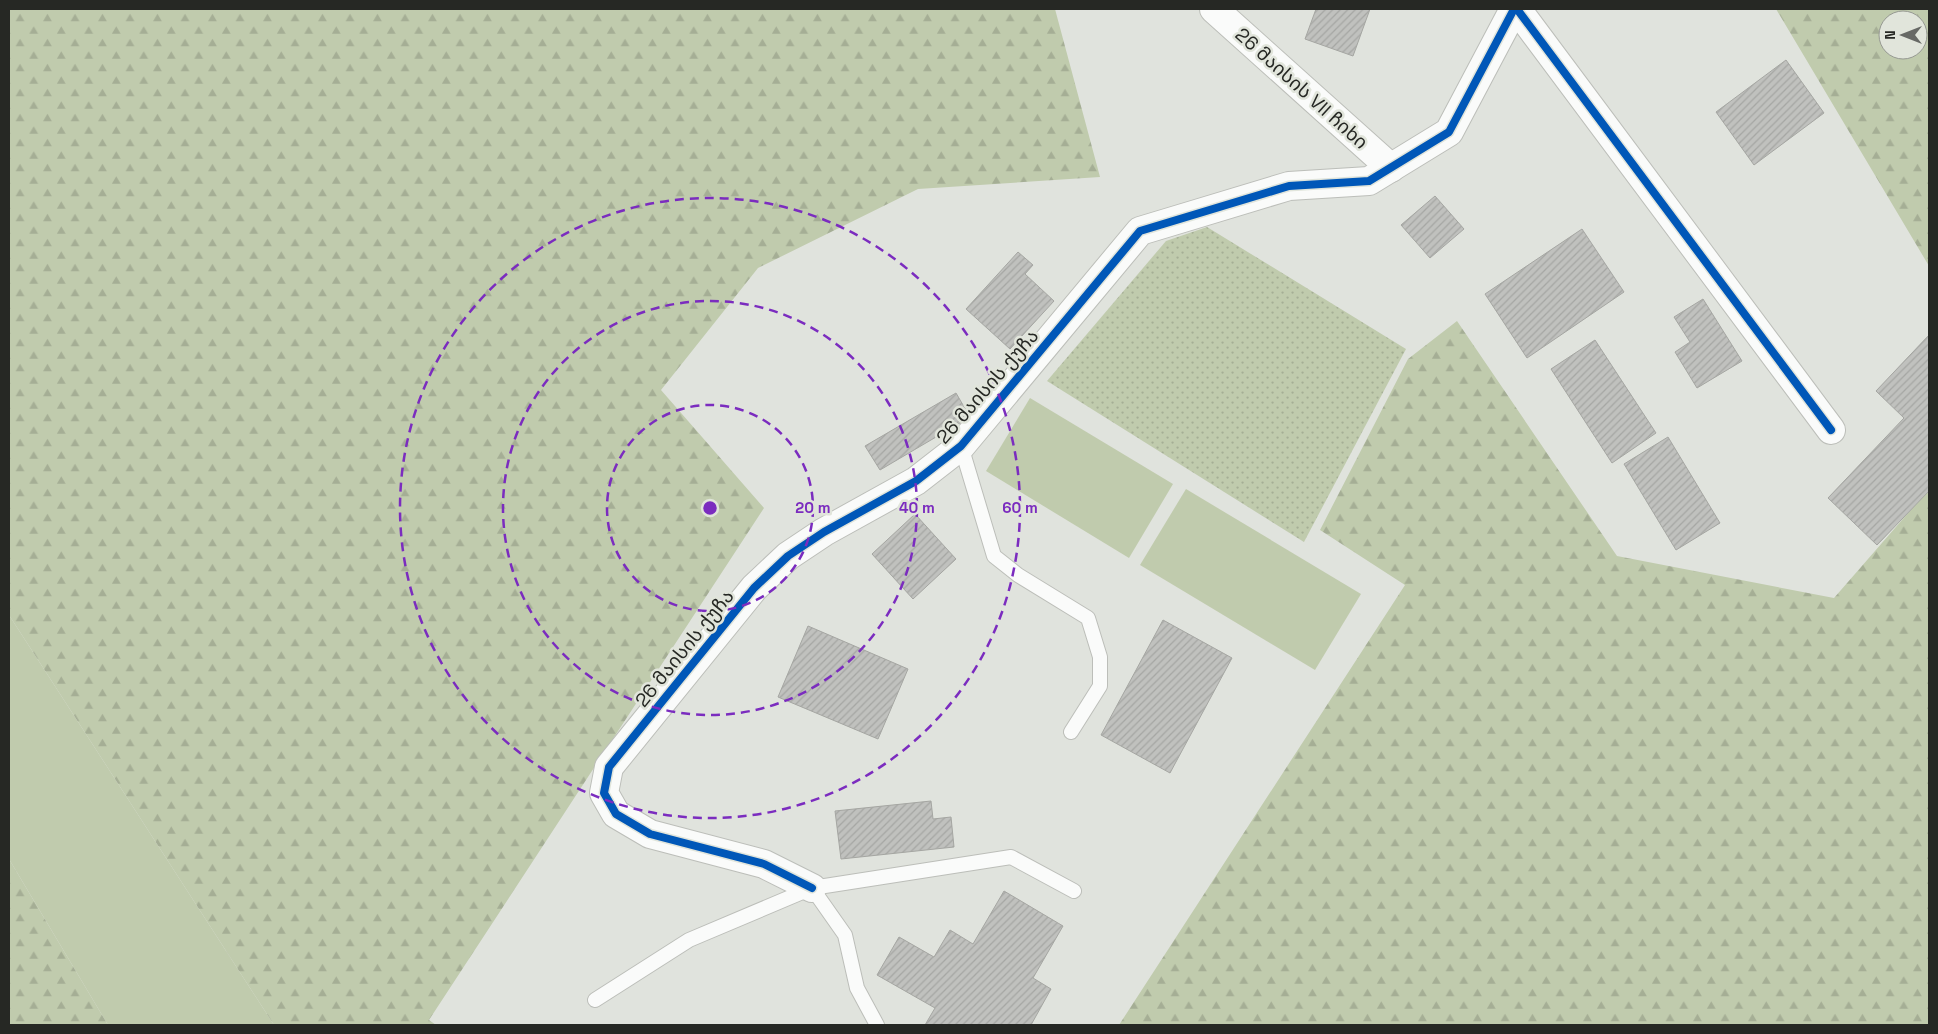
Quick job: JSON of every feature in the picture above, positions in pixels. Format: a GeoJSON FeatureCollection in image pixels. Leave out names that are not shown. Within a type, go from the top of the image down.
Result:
{"type":"FeatureCollection","features":[{"type":"Feature","properties":{"kind":"street","name":"26 მაისის VII ჩიხი"},"geometry":{"type":"LineString","coordinates":[[1214,9],[1391,168]]}},
{"type":"Feature","properties":{"kind":"street","name":"26 მაისის ქუჩა"},"geometry":{"type":"LineString","coordinates":[[812,888],[764,864],[650,834],[616,814],[604,793],[609,767],[754,588],[788,556],[824,532],[916,481],[961,446],[1140,231],[1289,186],[1369,181],[1391,168],[1448,132],[1515,9]]}},
{"type":"Feature","properties":{"kind":"street"},"geometry":{"type":"LineString","coordinates":[[1515,9],[1831,430]]}},
{"type":"Feature","properties":{"kind":"lane"},"geometry":{"type":"LineString","coordinates":[[961,446],[994,556],[1018,575],[1088,618],[1100,657],[1100,686],[1071,732]]}},
{"type":"Feature","properties":{"kind":"lane"},"geometry":{"type":"LineString","coordinates":[[595,1000],[689,940],[812,888],[1011,858],[1074,891]]}},
{"type":"Feature","properties":{"kind":"lane"},"geometry":{"type":"LineString","coordinates":[[812,888],[845,935],[857,988],[877,1025]]}},
{"type":"Feature","properties":{"kind":"green space"},"geometry":{"type":"Polygon","coordinates":[[[9,9],[1055,9],[1100,177],[918,189],[758,268],[661,390],[764,508],[429,1020],[436,1025],[274,1025],[9,615],[9,9]]]}},
{"type":"Feature","properties":{"kind":"green space"},"geometry":{"type":"Polygon","coordinates":[[[1776,9],[1929,9],[1929,266],[1776,9]]]}},
{"type":"Feature","properties":{"kind":"green space"},"geometry":{"type":"Polygon","coordinates":[[[1207,227],[1406,349],[1304,542],[1047,381],[1166,241],[1207,227]]]}},
{"type":"Feature","properties":{"kind":"green space"},"geometry":{"type":"Polygon","coordinates":[[[1457,321],[1617,556],[1834,598],[1929,489],[1929,1025],[1119,1025],[1405,585],[1320,530],[1408,359],[1457,321]]]}},
{"type":"Feature","properties":{"kind":"green space"},"geometry":{"type":"Polygon","coordinates":[[[1030,398],[1173,484],[1129,558],[986,471],[1030,398]]]}},
{"type":"Feature","properties":{"kind":"green space"},"geometry":{"type":"Polygon","coordinates":[[[1186,489],[1361,594],[1315,670],[1140,565],[1186,489]]]}},
{"type":"Feature","properties":{"kind":"green space"},"geometry":{"type":"Polygon","coordinates":[[[9,615],[274,1025],[108,1025],[9,859],[9,615]]]}},
{"type":"Feature","properties":{"kind":"green space"},"geometry":{"type":"Polygon","coordinates":[[[9,859],[108,1025],[9,1025],[9,859]]]}},
{"type":"Feature","properties":{"kind":"building"},"geometry":{"type":"Polygon","coordinates":[[[1316,9],[1370,9],[1353,56],[1305,39],[1316,9]]]}},
{"type":"Feature","properties":{"kind":"building"},"geometry":{"type":"Polygon","coordinates":[[[1786,60],[1824,113],[1754,165],[1716,112],[1786,60]]]}},
{"type":"Feature","properties":{"kind":"building"},"geometry":{"type":"Polygon","coordinates":[[[1435,196],[1464,229],[1430,258],[1401,225],[1435,196]]]}},
{"type":"Feature","properties":{"kind":"building"},"geometry":{"type":"Polygon","coordinates":[[[1582,229],[1624,292],[1527,358],[1485,294],[1582,229]]]}},
{"type":"Feature","properties":{"kind":"building"},"geometry":{"type":"Polygon","coordinates":[[[1018,252],[1033,265],[1025,274],[1054,301],[1010,349],[966,309],[1018,252]]]}},
{"type":"Feature","properties":{"kind":"building"},"geometry":{"type":"Polygon","coordinates":[[[1703,299],[1742,361],[1697,388],[1675,352],[1690,342],[1674,317],[1703,299]]]}},
{"type":"Feature","properties":{"kind":"building"},"geometry":{"type":"Polygon","coordinates":[[[1929,335],[1929,491],[1877,545],[1828,498],[1904,418],[1876,391],[1929,335]]]}},
{"type":"Feature","properties":{"kind":"building"},"geometry":{"type":"Polygon","coordinates":[[[1595,340],[1656,433],[1612,463],[1551,369],[1595,340]]]}},
{"type":"Feature","properties":{"kind":"building"},"geometry":{"type":"Polygon","coordinates":[[[956,393],[970,417],[880,470],[865,446],[956,393]]]}},
{"type":"Feature","properties":{"kind":"building"},"geometry":{"type":"Polygon","coordinates":[[[1668,437],[1720,523],[1676,550],[1624,464],[1668,437]]]}},
{"type":"Feature","properties":{"kind":"building"},"geometry":{"type":"Polygon","coordinates":[[[915,514],[956,559],[913,599],[872,554],[915,514]]]}},
{"type":"Feature","properties":{"kind":"building"},"geometry":{"type":"Polygon","coordinates":[[[1163,620],[1232,658],[1170,773],[1101,735],[1163,620]]]}},
{"type":"Feature","properties":{"kind":"building"},"geometry":{"type":"Polygon","coordinates":[[[808,626],[908,669],[878,739],[778,697],[808,626]]]}},
{"type":"Feature","properties":{"kind":"building"},"geometry":{"type":"Polygon","coordinates":[[[931,801],[933,819],[951,817],[954,847],[841,859],[835,811],[931,801]]]}},
{"type":"Feature","properties":{"kind":"building"},"geometry":{"type":"Polygon","coordinates":[[[1004,891],[1063,926],[1033,978],[1051,989],[1031,1025],[925,1025],[935,1008],[877,975],[899,937],[934,957],[950,930],[973,944],[1004,891]]]}},
{"type":"Feature","properties":{"kind":"cycle path"},"geometry":{"type":"LineString","coordinates":[[812,888],[764,864],[650,834],[616,814],[604,793],[609,767],[754,588],[788,556],[824,532],[916,481],[961,446],[1140,231],[1289,186],[1369,181],[1449,132],[1514,9]]}},
{"type":"Feature","properties":{"kind":"cycle path"},"geometry":{"type":"LineString","coordinates":[[1517,9],[1831,430]]}}]}
